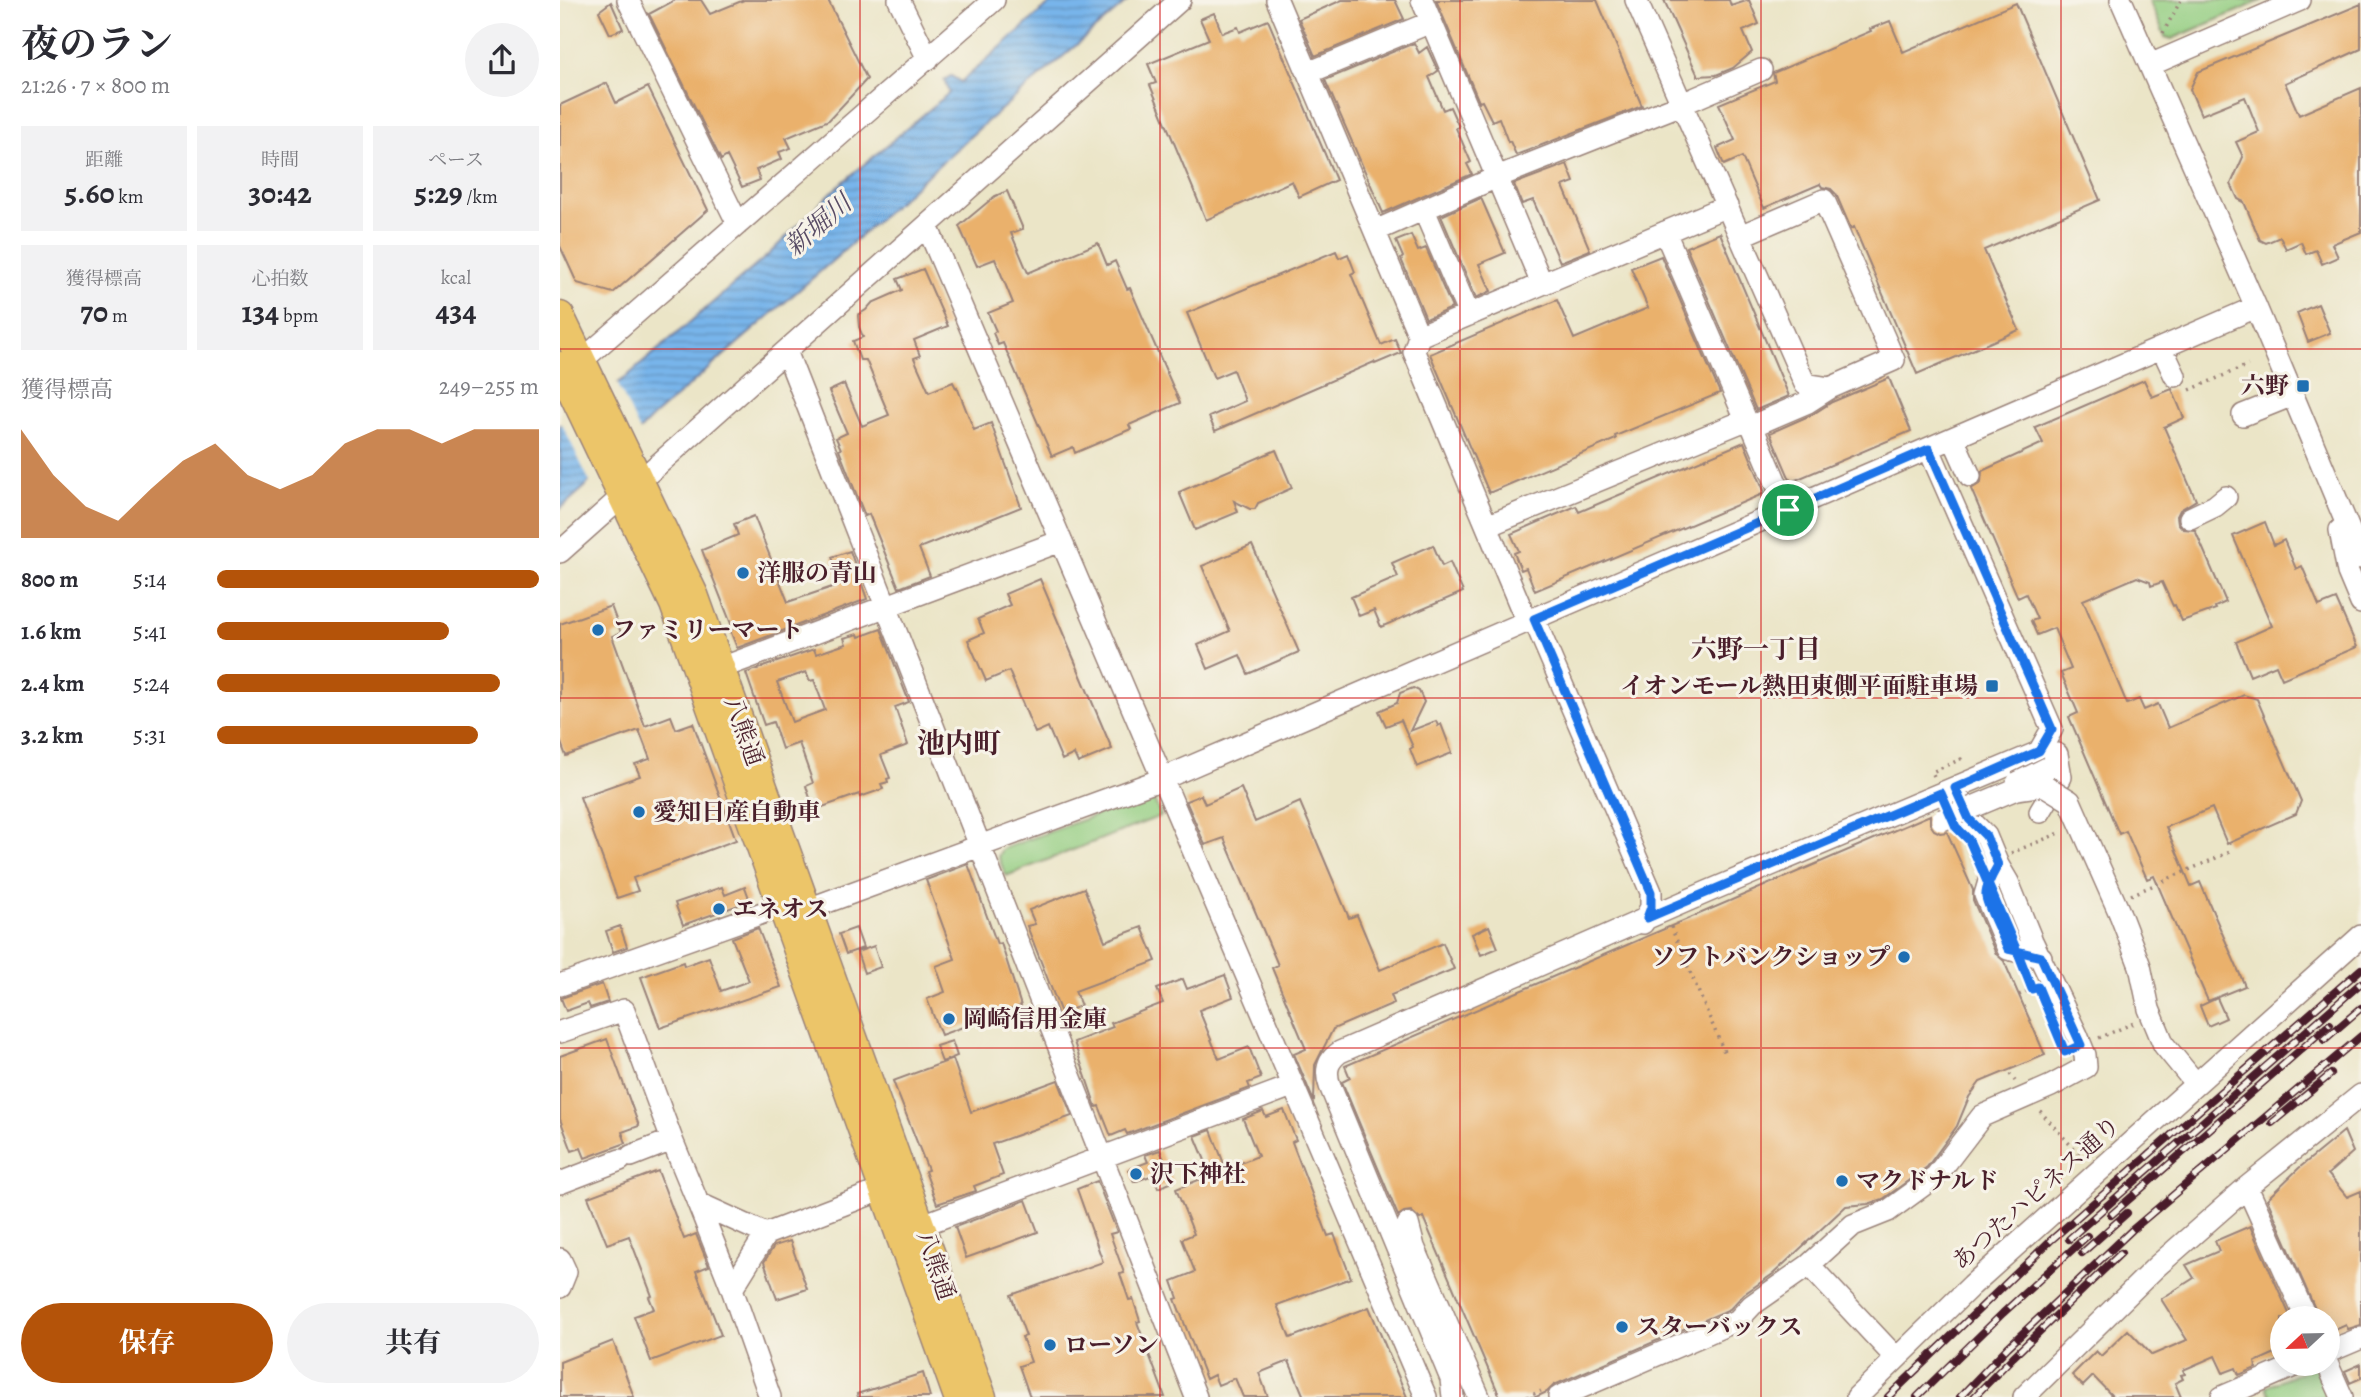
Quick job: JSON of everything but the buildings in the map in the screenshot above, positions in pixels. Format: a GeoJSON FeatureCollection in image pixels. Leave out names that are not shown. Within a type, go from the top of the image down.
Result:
{"type":"FeatureCollection","features":[{"type":"Feature","properties":{"kind":"main road","name":"八熊通"},"geometry":{"type":"LineString","coordinates":[[560,316],[572,377],[694,594],[911,1229],[958,1397]]}},
{"type":"Feature","properties":{"kind":"main road","name":"八熊通"},"geometry":{"type":"LineString","coordinates":[[627,479],[674,604],[798,904],[884,1189],[911,1229],[982,1397]]}},
{"type":"Feature","properties":{"kind":"street"},"geometry":{"type":"LineString","coordinates":[[628,0],[738,224]]}},
{"type":"Feature","properties":{"kind":"street"},"geometry":{"type":"LineString","coordinates":[[900,0],[928,59]]}},
{"type":"Feature","properties":{"kind":"street"},"geometry":{"type":"LineString","coordinates":[[572,377],[738,224],[994,0]]}},
{"type":"Feature","properties":{"kind":"street"},"geometry":{"type":"LineString","coordinates":[[560,552],[627,479],[786,351],[1180,0]]}},
{"type":"Feature","properties":{"kind":"street"},"geometry":{"type":"LineString","coordinates":[[1277,0],[1419,336],[1414,352],[1487,526],[1651,892],[1651,907],[1647,918],[1634,937]]}},
{"type":"Feature","properties":{"kind":"street"},"geometry":{"type":"LineString","coordinates":[[1422,0],[1542,284]]}},
{"type":"Feature","properties":{"kind":"street"},"geometry":{"type":"LineString","coordinates":[[1636,0],[1805,384],[1830,388]]}},
{"type":"Feature","properties":{"kind":"street"},"geometry":{"type":"LineString","coordinates":[[2122,0],[2256,307],[2361,558]]}},
{"type":"Feature","properties":{"kind":"street"},"geometry":{"type":"LineString","coordinates":[[2150,65],[2300,0]]}},
{"type":"Feature","properties":{"kind":"street"},"geometry":{"type":"LineString","coordinates":[[1308,73],[1431,22]]}},
{"type":"Feature","properties":{"kind":"street"},"geometry":{"type":"LineString","coordinates":[[1375,230],[1497,177],[1761,70]]}},
{"type":"Feature","properties":{"kind":"street"},"geometry":{"type":"LineString","coordinates":[[1487,526],[1808,402],[1830,388],[1894,360],[1824,200],[1740,236]]}},
{"type":"Feature","properties":{"kind":"street"},"geometry":{"type":"LineString","coordinates":[[1419,336],[1727,206]]}},
{"type":"Feature","properties":{"kind":"street"},"geometry":{"type":"LineString","coordinates":[[1424,210],[1469,315]]}},
{"type":"Feature","properties":{"kind":"street"},"geometry":{"type":"LineString","coordinates":[[928,226],[1426,1397]]}},
{"type":"Feature","properties":{"kind":"street"},"geometry":{"type":"LineString","coordinates":[[1665,232],[1788,510]]}},
{"type":"Feature","properties":{"kind":"street"},"geometry":{"type":"LineString","coordinates":[[560,985],[798,904],[980,846],[1162,779],[1527,613],[1788,510],[2256,307]]}},
{"type":"Feature","properties":{"kind":"street"},"geometry":{"type":"LineString","coordinates":[[2162,348],[2178,385]]}},
{"type":"Feature","properties":{"kind":"street"},"geometry":{"type":"LineString","coordinates":[[786,351],[1196,1397]]}},
{"type":"Feature","properties":{"kind":"street"},"geometry":{"type":"LineString","coordinates":[[2244,415],[2293,395]]}},
{"type":"Feature","properties":{"kind":"street"},"geometry":{"type":"LineString","coordinates":[[1953,438],[1970,476]]}},
{"type":"Feature","properties":{"kind":"street"},"geometry":{"type":"LineString","coordinates":[[1929,449],[2052,729],[2053,760],[2061,777],[2040,812]]}},
{"type":"Feature","properties":{"kind":"street"},"geometry":{"type":"LineString","coordinates":[[2334,494],[2361,528]]}},
{"type":"Feature","properties":{"kind":"street"},"geometry":{"type":"LineString","coordinates":[[2334,494],[2348,572],[2361,603]]}},
{"type":"Feature","properties":{"kind":"street"},"geometry":{"type":"LineString","coordinates":[[2190,518],[2215,506],[2226,497]]}},
{"type":"Feature","properties":{"kind":"street"},"geometry":{"type":"LineString","coordinates":[[721,668],[1061,541]]}},
{"type":"Feature","properties":{"kind":"street"},"geometry":{"type":"LineString","coordinates":[[1454,1397],[1451,1379],[1335,1098],[1326,1072],[1333,1057],[1954,783],[2039,751],[2052,729]]}},
{"type":"Feature","properties":{"kind":"street"},"geometry":{"type":"LineString","coordinates":[[2053,760],[2037,774],[1941,818],[2016,789],[2044,785],[2070,801],[2123,906],[2149,1009],[2164,1045],[2196,1084]]}},
{"type":"Feature","properties":{"kind":"street"},"geometry":{"type":"LineString","coordinates":[[1559,1397],[1738,1320],[1845,1231],[1888,1211],[1936,1176],[1982,1116],[2086,1067],[2081,1045],[2008,882],[1986,836],[1969,819],[1954,783]]}},
{"type":"Feature","properties":{"kind":"street","name":"あつたハピネス通り"},"geometry":{"type":"LineString","coordinates":[[1857,1397],[1972,1285],[2361,936]]}},
{"type":"Feature","properties":{"kind":"street"},"geometry":{"type":"LineString","coordinates":[[560,1032],[624,1010],[672,1140],[732,1289],[770,1397]]}},
{"type":"Feature","properties":{"kind":"street"},"geometry":{"type":"LineString","coordinates":[[911,1229],[1292,1086]]}},
{"type":"Feature","properties":{"kind":"street"},"geometry":{"type":"LineString","coordinates":[[2024,1397],[2157,1267],[2248,1187],[2361,1095]]}},
{"type":"Feature","properties":{"kind":"street"},"geometry":{"type":"LineString","coordinates":[[560,1183],[672,1140]]}},
{"type":"Feature","properties":{"kind":"street"},"geometry":{"type":"LineString","coordinates":[[2248,1187],[2301,1306]]}},
{"type":"Feature","properties":{"kind":"street"},"geometry":{"type":"LineString","coordinates":[[732,1289],[766,1234],[884,1189]]}},
{"type":"Feature","properties":{"kind":"street"},"geometry":{"type":"LineString","coordinates":[[698,1203],[766,1234]]}},
{"type":"Feature","properties":{"kind":"street"},"geometry":{"type":"LineString","coordinates":[[1408,1224],[1414,1247],[1479,1397]]}},
{"type":"Feature","properties":{"kind":"street"},"geometry":{"type":"LineString","coordinates":[[560,1259],[566,1272],[560,1287]]}},
{"type":"Feature","properties":{"kind":"street"},"geometry":{"type":"LineString","coordinates":[[1801,1270],[1896,1358]]}},
{"type":"Feature","properties":{"kind":"street"},"geometry":{"type":"LineString","coordinates":[[2340,1347],[2361,1338]]}},
{"type":"Feature","properties":{"kind":"street"},"geometry":{"type":"LineString","coordinates":[[2222,1397],[2271,1376]]}},
{"type":"Feature","properties":{"kind":"street"},"geometry":{"type":"LineString","coordinates":[[2333,1376],[2342,1397]]}},
{"type":"Feature","properties":{"kind":"path"},"geometry":{"type":"LineString","coordinates":[[2163,33],[2180,0]]}},
{"type":"Feature","properties":{"kind":"path"},"geometry":{"type":"LineString","coordinates":[[2178,385],[2248,365]]}},
{"type":"Feature","properties":{"kind":"path"},"geometry":{"type":"LineString","coordinates":[[1961,759],[1954,783],[1932,772],[1961,759]]}},
{"type":"Feature","properties":{"kind":"path"},"geometry":{"type":"LineString","coordinates":[[2123,906],[2230,852]]}},
{"type":"Feature","properties":{"kind":"path"},"geometry":{"type":"LineString","coordinates":[[2019,995],[2038,987]]}},
{"type":"Feature","properties":{"kind":"path"},"geometry":{"type":"LineString","coordinates":[[2081,1045],[2139,1021]]}},
{"type":"Feature","properties":{"kind":"path"},"geometry":{"type":"LineString","coordinates":[[2010,1074],[2086,1162]]}},
{"type":"Feature","properties":{"kind":"green space"},"geometry":{"type":"Polygon","coordinates":[[[2149,0],[2263,0],[2172,39],[2165,37],[2149,0]]]}},
{"type":"Feature","properties":{"kind":"green space"},"geometry":{"type":"Polygon","coordinates":[[[1145,797],[1154,800],[1161,816],[1006,876],[998,856],[1002,849],[1145,797]]]}},
{"type":"Feature","properties":{"kind":"green space"},"geometry":{"type":"Polygon","coordinates":[[[2292,1376],[2323,1376],[2333,1397],[2271,1397],[2266,1387],[2292,1376]]]}},
{"type":"Feature","properties":{"kind":"water","name":"新堀川"},"geometry":{"type":"Polygon","coordinates":[[[1054,0],[1129,0],[984,124],[653,417],[560,509],[560,424],[625,378],[768,255],[836,188],[949,93],[944,80],[951,76],[961,82],[1054,0]]]}},
{"type":"Feature","properties":{"kind":"pier"},"geometry":{"type":"Polygon","coordinates":[[[616,380],[641,434],[588,489],[590,482],[560,420],[616,380]]]}},
{"type":"Feature","properties":{"kind":"railway"},"geometry":{"type":"LineString","coordinates":[[1888,1397],[2050,1241],[2361,969]]}},
{"type":"Feature","properties":{"kind":"railway"},"geometry":{"type":"LineString","coordinates":[[2069,1239],[2361,983]]}},
{"type":"Feature","properties":{"kind":"railway"},"geometry":{"type":"LineString","coordinates":[[2324,1040],[2361,1008]]}},
{"type":"Feature","properties":{"kind":"railway"},"geometry":{"type":"LineString","coordinates":[[2111,1215],[2330,1024]]}},
{"type":"Feature","properties":{"kind":"railway"},"geometry":{"type":"LineString","coordinates":[[1960,1397],[2008,1347],[2132,1230],[2361,1036]]}},
{"type":"Feature","properties":{"kind":"railway"},"geometry":{"type":"LineString","coordinates":[[2272,1123],[2331,1074]]}},
{"type":"Feature","properties":{"kind":"railway"},"geometry":{"type":"LineString","coordinates":[[2082,1253],[2127,1213]]}},
{"type":"Feature","properties":{"kind":"railway"},"geometry":{"type":"LineString","coordinates":[[1917,1397],[2087,1236]]}},
{"type":"Feature","properties":{"kind":"railway"},"geometry":{"type":"LineString","coordinates":[[1974,1397],[2121,1253]]}},
{"type":"Feature","properties":{"kind":"place","name":"六野"},"geometry":{"type":"Point","coordinates":[2303,386]}},
{"type":"Feature","properties":{"kind":"place","name":"洋服の青山"},"geometry":{"type":"Point","coordinates":[743,573]}},
{"type":"Feature","properties":{"kind":"place","name":"ファミリーマート"},"geometry":{"type":"Point","coordinates":[598,630]}},
{"type":"Feature","properties":{"kind":"place","name":"イオンモール熱田東側平面駐車場"},"geometry":{"type":"Point","coordinates":[1992,686]}},
{"type":"Feature","properties":{"kind":"place","name":"愛知日産自動車"},"geometry":{"type":"Point","coordinates":[639,812]}},
{"type":"Feature","properties":{"kind":"place","name":"エネオス"},"geometry":{"type":"Point","coordinates":[719,909]}},
{"type":"Feature","properties":{"kind":"place","name":"ソフトバンクショップ"},"geometry":{"type":"Point","coordinates":[1904,957]}},
{"type":"Feature","properties":{"kind":"place","name":"岡崎信用金庫"},"geometry":{"type":"Point","coordinates":[949,1019]}},
{"type":"Feature","properties":{"kind":"place","name":"沢下神社"},"geometry":{"type":"Point","coordinates":[1136,1174]}},
{"type":"Feature","properties":{"kind":"place","name":"マクドナルド"},"geometry":{"type":"Point","coordinates":[1842,1181]}},
{"type":"Feature","properties":{"kind":"place","name":"スターバックス"},"geometry":{"type":"Point","coordinates":[1622,1327]}},
{"type":"Feature","properties":{"kind":"place","name":"ローソン"},"geometry":{"type":"Point","coordinates":[1050,1345]}},
{"type":"Feature","properties":{"kind":"district","name":"六野一丁目"},"geometry":{"type":"Point","coordinates":[1756,649]}},
{"type":"Feature","properties":{"kind":"district","name":"池内町"},"geometry":{"type":"Point","coordinates":[959,744]}},
{"type":"Feature","properties":{"kind":"route"},"geometry":{"type":"LineString","coordinates":[[1788,510],[1534,619],[1651,892],[1651,907],[1647,918],[1941,793],[1956,827],[1969,840],[1989,885],[2017,951],[2041,957],[2081,1045],[2065,1052],[2038,987],[2032,989],[2017,951],[2008,949],[1986,895],[1989,885],[1990,878],[1998,865],[1986,836],[1969,819],[1955,788],[2039,751],[2052,729],[1929,449],[1788,510]]}}]}
